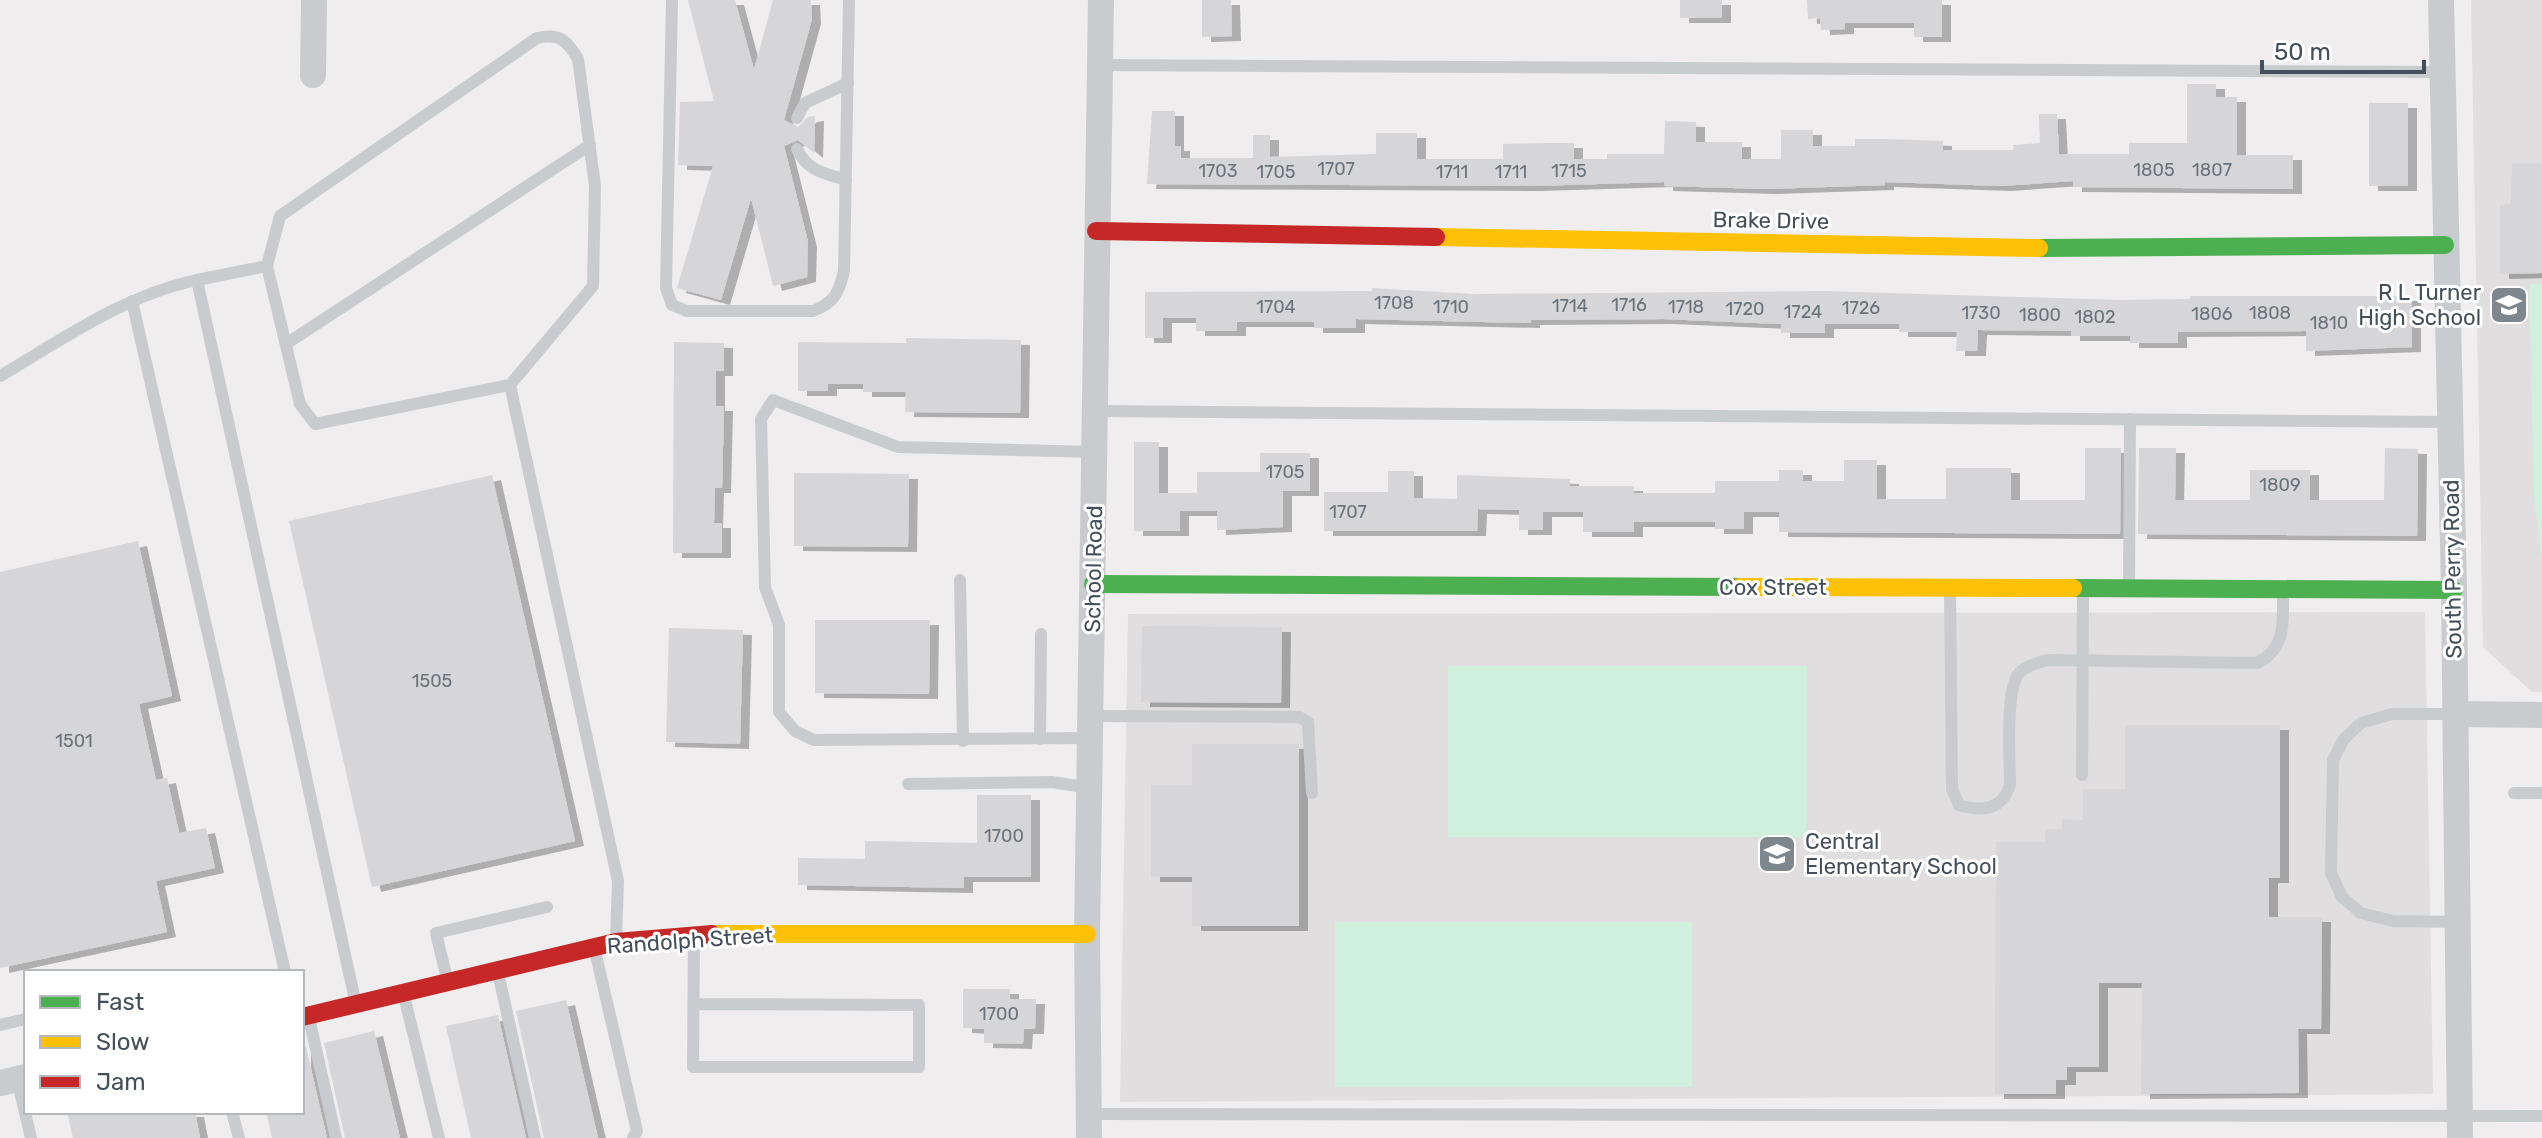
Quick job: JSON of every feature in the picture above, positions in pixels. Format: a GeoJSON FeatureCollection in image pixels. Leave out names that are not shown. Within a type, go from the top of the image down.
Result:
{"type":"FeatureCollection","features":[{"type":"Feature","properties":{"kind":"street"},"geometry":{"type":"LineString","coordinates":[[313,75],[314,0]]}},
{"type":"Feature","properties":{"kind":"street","name":"School Road"},"geometry":{"type":"LineString","coordinates":[[1089,1126],[1087,934],[1101,0]]}},
{"type":"Feature","properties":{"kind":"street","name":"South Perry Road"},"geometry":{"type":"LineString","coordinates":[[2441,0],[2454,590],[2460,1126]]}},
{"type":"Feature","properties":{"kind":"street","name":"Brake Drive"},"geometry":{"type":"LineString","coordinates":[[1096,231],[2122,250],[2445,245]]}},
{"type":"Feature","properties":{"kind":"street","name":"Cox Street"},"geometry":{"type":"LineString","coordinates":[[1093,584],[2454,590]]}},
{"type":"Feature","properties":{"kind":"street"},"geometry":{"type":"LineString","coordinates":[[2456,714],[2542,715]]}},
{"type":"Feature","properties":{"kind":"street","name":"Randolph Street"},"geometry":{"type":"LineString","coordinates":[[305,1016],[616,942],[694,935],[1087,934]]}},
{"type":"Feature","properties":{"kind":"lane"},"geometry":{"type":"LineString","coordinates":[[672,0],[666,288],[672,305],[687,311],[813,311],[829,305],[839,292],[844,271],[849,0]]}},
{"type":"Feature","properties":{"kind":"lane"},"geometry":{"type":"LineString","coordinates":[[553,35],[568,42],[578,59],[595,186],[593,286],[510,385],[315,424],[300,404],[267,266],[280,216],[537,38],[553,35]]}},
{"type":"Feature","properties":{"kind":"lane"},"geometry":{"type":"LineString","coordinates":[[1100,65],[2442,72]]}},
{"type":"Feature","properties":{"kind":"lane"},"geometry":{"type":"LineString","coordinates":[[797,118],[805,103],[848,83]]}},
{"type":"Feature","properties":{"kind":"lane"},"geometry":{"type":"LineString","coordinates":[[286,344],[590,145]]}},
{"type":"Feature","properties":{"kind":"lane"},"geometry":{"type":"LineString","coordinates":[[797,149],[802,162],[814,171],[846,180]]}},
{"type":"Feature","properties":{"kind":"lane"},"geometry":{"type":"LineString","coordinates":[[0,376],[162,287],[267,266]]}},
{"type":"Feature","properties":{"kind":"lane"},"geometry":{"type":"LineString","coordinates":[[197,280],[355,1004]]}},
{"type":"Feature","properties":{"kind":"lane"},"geometry":{"type":"LineString","coordinates":[[132,301],[285,970]]}},
{"type":"Feature","properties":{"kind":"lane"},"geometry":{"type":"LineString","coordinates":[[510,385],[618,881],[616,942]]}},
{"type":"Feature","properties":{"kind":"lane"},"geometry":{"type":"LineString","coordinates":[[1094,452],[898,447],[773,400],[761,419],[765,587],[779,625],[779,712],[795,731],[814,740],[1040,739],[1090,727],[1299,717],[1308,722],[1312,793]]}},
{"type":"Feature","properties":{"kind":"lane"},"geometry":{"type":"LineString","coordinates":[[1094,411],[2449,422]]}},
{"type":"Feature","properties":{"kind":"lane"},"geometry":{"type":"LineString","coordinates":[[2129,589],[2130,419]]}},
{"type":"Feature","properties":{"kind":"lane"},"geometry":{"type":"LineString","coordinates":[[960,580],[963,741]]}},
{"type":"Feature","properties":{"kind":"lane"},"geometry":{"type":"LineString","coordinates":[[1950,588],[1952,789],[1959,805],[1973,809],[1991,808],[2006,799],[2010,785],[2012,692],[2018,675],[2030,665],[2047,660],[2257,663],[2272,656],[2280,641],[2283,590]]}},
{"type":"Feature","properties":{"kind":"lane"},"geometry":{"type":"LineString","coordinates":[[2082,775],[2083,589]]}},
{"type":"Feature","properties":{"kind":"lane"},"geometry":{"type":"LineString","coordinates":[[1040,739],[1041,634]]}},
{"type":"Feature","properties":{"kind":"lane"},"geometry":{"type":"LineString","coordinates":[[2456,714],[2392,714],[2361,723],[2344,739],[2333,760],[2331,873],[2342,897],[2361,913],[2393,921],[2457,922]]}},
{"type":"Feature","properties":{"kind":"lane"},"geometry":{"type":"LineString","coordinates":[[908,784],[1052,782],[1090,788]]}},
{"type":"Feature","properties":{"kind":"lane"},"geometry":{"type":"LineString","coordinates":[[2514,793],[2542,793]]}},
{"type":"Feature","properties":{"kind":"lane"},"geometry":{"type":"LineString","coordinates":[[448,982],[436,933],[547,907]]}},
{"type":"Feature","properties":{"kind":"lane"},"geometry":{"type":"LineString","coordinates":[[694,935],[693,1067],[919,1067],[919,1005],[694,1004]]}},
{"type":"Feature","properties":{"kind":"lane"},"geometry":{"type":"LineString","coordinates":[[594,947],[637,1131],[633,1138]]}},
{"type":"Feature","properties":{"kind":"lane"},"geometry":{"type":"LineString","coordinates":[[497,970],[535,1138]]}},
{"type":"Feature","properties":{"kind":"lane"},"geometry":{"type":"LineString","coordinates":[[403,992],[439,1138]]}},
{"type":"Feature","properties":{"kind":"lane"},"geometry":{"type":"LineString","coordinates":[[305,1016],[336,1138]]}},
{"type":"Feature","properties":{"kind":"lane"},"geometry":{"type":"LineString","coordinates":[[0,1025],[24,1019]]}},
{"type":"Feature","properties":{"kind":"lane"},"geometry":{"type":"LineString","coordinates":[[14,1080],[31,1138]]}},
{"type":"Feature","properties":{"kind":"lane"},"geometry":{"type":"LineString","coordinates":[[233,1114],[239,1138]]}},
{"type":"Feature","properties":{"kind":"lane"},"geometry":{"type":"LineString","coordinates":[[1089,1126],[2460,1126],[2542,1116]]}},
{"type":"Feature","properties":{"kind":"shaded area","name":"R L Turner High School"},"geometry":{"type":"Polygon","coordinates":[[[2471,0],[2542,0],[2542,692],[2532,692],[2483,647],[2471,0]]]}},
{"type":"Feature","properties":{"kind":"shaded area","name":"Central Elementary School"},"geometry":{"type":"Polygon","coordinates":[[[2425,612],[2433,1094],[1120,1102],[1128,614],[2425,612]]]}},
{"type":"Feature","properties":{"kind":"green space"},"geometry":{"type":"Polygon","coordinates":[[[2529,284],[2542,284],[2542,563],[2534,495],[2529,284]]]}},
{"type":"Feature","properties":{"kind":"green space"},"geometry":{"type":"Polygon","coordinates":[[[1448,666],[1807,666],[1807,837],[1448,837],[1448,666]]]}},
{"type":"Feature","properties":{"kind":"green space"},"geometry":{"type":"Polygon","coordinates":[[[1335,922],[1692,922],[1692,1087],[1335,1087],[1335,922]]]}},
{"type":"Feature","properties":{"kind":"building"},"geometry":{"type":"Polygon","coordinates":[[[688,0],[735,0],[754,70],[773,0],[811,0],[812,19],[784,120],[798,127],[808,117],[815,116],[814,153],[798,140],[784,146],[808,242],[807,277],[773,286],[751,198],[721,300],[677,288],[713,166],[678,165],[680,102],[714,101],[688,0]]]}},
{"type":"Feature","properties":{"kind":"building"},"geometry":{"type":"Polygon","coordinates":[[[1202,0],[1231,0],[1232,36],[1202,37],[1202,0]]]}},
{"type":"Feature","properties":{"kind":"building"},"geometry":{"type":"Polygon","coordinates":[[[1680,0],[1722,0],[1722,18],[1680,18],[1680,0]]]}},
{"type":"Feature","properties":{"kind":"building"},"geometry":{"type":"Polygon","coordinates":[[[1807,0],[1942,0],[1942,37],[1914,37],[1914,23],[1845,23],[1845,29],[1821,30],[1820,18],[1808,19],[1807,0]]]}},
{"type":"Feature","properties":{"kind":"building"},"geometry":{"type":"Polygon","coordinates":[[[2187,84],[2216,84],[2216,97],[2237,97],[2237,155],[2293,155],[2293,189],[2073,187],[2073,181],[2002,186],[1885,182],[1885,185],[1767,189],[1664,186],[1664,182],[1532,186],[1147,184],[1152,111],[1175,111],[1175,146],[1181,146],[1181,158],[1253,158],[1253,135],[1270,135],[1270,157],[1376,154],[1376,133],[1417,133],[1417,159],[1503,159],[1503,144],[1574,143],[1574,159],[1607,159],[1607,154],[1664,154],[1665,121],[1696,122],[1696,142],[1742,142],[1742,159],[1781,159],[1781,130],[1813,130],[1813,146],[1855,146],[1855,139],[1885,139],[1943,141],[1943,150],[2014,150],[2013,145],[2040,143],[2039,114],[2057,114],[2059,154],[2129,154],[2129,143],[2187,143],[2187,84]]]}},
{"type":"Feature","properties":{"kind":"building"},"geometry":{"type":"Polygon","coordinates":[[[2369,103],[2408,103],[2408,186],[2369,186],[2369,103]]]}},
{"type":"Feature","properties":{"kind":"building"},"geometry":{"type":"Polygon","coordinates":[[[2512,163],[2542,163],[2542,273],[2500,274],[2500,205],[2511,204],[2512,163]]]}},
{"type":"Feature","properties":{"kind":"building"},"geometry":{"type":"Polygon","coordinates":[[[1372,288],[1473,294],[1825,291],[2120,300],[2190,299],[2190,296],[2412,296],[2412,347],[2306,351],[2306,331],[2178,332],[2178,343],[2130,343],[2130,336],[2071,336],[2071,331],[1978,330],[1977,351],[1956,351],[1957,332],[1899,332],[1899,324],[1825,324],[1825,333],[1781,333],[1781,324],[1663,319],[1531,320],[1531,323],[1356,319],[1356,328],[1314,328],[1314,322],[1237,322],[1237,331],[1196,331],[1196,318],[1163,318],[1163,338],[1145,338],[1145,292],[1372,291],[1372,288]]]}},
{"type":"Feature","properties":{"kind":"building"},"geometry":{"type":"Polygon","coordinates":[[[906,338],[1021,340],[1020,413],[905,412],[906,392],[863,392],[863,384],[828,384],[828,391],[798,391],[798,342],[906,343],[906,338]]]}},
{"type":"Feature","properties":{"kind":"building"},"geometry":{"type":"Polygon","coordinates":[[[674,342],[724,343],[724,371],[716,371],[716,406],[724,406],[722,488],[715,488],[714,523],[722,523],[722,553],[673,553],[674,342]]]}},
{"type":"Feature","properties":{"kind":"building"},"geometry":{"type":"Polygon","coordinates":[[[1134,442],[1159,442],[1159,493],[1197,493],[1197,472],[1260,472],[1260,453],[1310,453],[1310,491],[1283,491],[1283,527],[1217,530],[1217,511],[1180,511],[1180,531],[1134,531],[1134,442]]]}},
{"type":"Feature","properties":{"kind":"building"},"geometry":{"type":"Polygon","coordinates":[[[2085,448],[2121,448],[2120,534],[1779,532],[1779,512],[1744,512],[1744,529],[1715,529],[1715,522],[1634,522],[1634,532],[1583,532],[1583,512],[1543,512],[1543,530],[1519,530],[1519,510],[1478,509],[1477,531],[1324,531],[1324,492],[1388,492],[1388,471],[1414,471],[1414,498],[1457,499],[1457,475],[1570,479],[1570,486],[1634,486],[1634,493],[1715,493],[1715,481],[1779,481],[1779,470],[1803,470],[1803,481],[1844,481],[1844,460],[1877,460],[1877,499],[1946,499],[1946,468],[2011,468],[2011,500],[2085,500],[2085,448]]]}},
{"type":"Feature","properties":{"kind":"building"},"geometry":{"type":"Polygon","coordinates":[[[2139,448],[2176,448],[2175,500],[2250,500],[2250,470],[2310,470],[2310,500],[2384,500],[2385,448],[2418,449],[2417,536],[2138,534],[2139,448]]]}},
{"type":"Feature","properties":{"kind":"building"},"geometry":{"type":"Polygon","coordinates":[[[794,473],[909,474],[908,547],[794,546],[794,473]]]}},
{"type":"Feature","properties":{"kind":"building"},"geometry":{"type":"Polygon","coordinates":[[[492,475],[575,841],[372,887],[289,521],[492,475]]]}},
{"type":"Feature","properties":{"kind":"building"},"geometry":{"type":"Polygon","coordinates":[[[138,541],[172,696],[139,704],[156,780],[167,778],[179,833],[206,828],[215,868],[156,881],[167,932],[0,968],[0,572],[138,541]]]}},
{"type":"Feature","properties":{"kind":"building"},"geometry":{"type":"Polygon","coordinates":[[[815,620],[930,620],[929,694],[815,693],[815,620]]]}},
{"type":"Feature","properties":{"kind":"building"},"geometry":{"type":"Polygon","coordinates":[[[1142,626],[1282,627],[1281,703],[1141,702],[1142,626]]]}},
{"type":"Feature","properties":{"kind":"building"},"geometry":{"type":"Polygon","coordinates":[[[669,628],[743,630],[740,744],[666,742],[669,628]]]}},
{"type":"Feature","properties":{"kind":"building"},"geometry":{"type":"Polygon","coordinates":[[[2125,725],[2280,725],[2280,878],[2269,878],[2269,917],[2322,917],[2321,1029],[2298,1029],[2299,1093],[2141,1094],[2142,983],[2099,983],[2099,1067],[2067,1067],[2067,1080],[2056,1080],[2056,1094],[1995,1094],[1996,842],[2045,842],[2045,829],[2062,829],[2062,819],[2083,820],[2083,789],[2125,789],[2125,725]]]}},
{"type":"Feature","properties":{"kind":"building"},"geometry":{"type":"Polygon","coordinates":[[[1192,744],[1299,744],[1299,926],[1192,926],[1192,877],[1151,877],[1151,785],[1192,785],[1192,744]]]}},
{"type":"Feature","properties":{"kind":"building"},"geometry":{"type":"Polygon","coordinates":[[[977,795],[1031,795],[1031,877],[964,877],[964,888],[798,885],[798,858],[865,859],[865,841],[977,843],[977,795]]]}},
{"type":"Feature","properties":{"kind":"building"},"geometry":{"type":"Polygon","coordinates":[[[963,989],[1010,989],[1010,999],[1036,999],[1035,1029],[1024,1029],[1023,1044],[984,1043],[984,1029],[963,1028],[963,989]]]}},
{"type":"Feature","properties":{"kind":"building"},"geometry":{"type":"Polygon","coordinates":[[[566,1000],[598,1138],[544,1138],[516,1011],[566,1000]]]}},
{"type":"Feature","properties":{"kind":"building"},"geometry":{"type":"Polygon","coordinates":[[[498,1015],[526,1138],[471,1138],[446,1026],[498,1015]]]}},
{"type":"Feature","properties":{"kind":"building"},"geometry":{"type":"Polygon","coordinates":[[[374,1031],[400,1138],[345,1138],[324,1043],[374,1031]]]}},
{"type":"Feature","properties":{"kind":"building"},"geometry":{"type":"Polygon","coordinates":[[[304,1048],[327,1138],[272,1138],[266,1114],[304,1114],[304,1048]]]}},
{"type":"Feature","properties":{"kind":"building"},"geometry":{"type":"Polygon","coordinates":[[[67,1114],[195,1114],[200,1138],[73,1138],[67,1114]]]}},
{"type":"Feature","properties":{"kind":"traffic: fast"},"geometry":{"type":"LineString","coordinates":[[2039,248],[2445,245]]}},
{"type":"Feature","properties":{"kind":"traffic: fast"},"geometry":{"type":"LineString","coordinates":[[1093,584],[1740,587]]}},
{"type":"Feature","properties":{"kind":"traffic: fast"},"geometry":{"type":"LineString","coordinates":[[2073,588],[2454,590]]}},
{"type":"Feature","properties":{"kind":"traffic: slow"},"geometry":{"type":"LineString","coordinates":[[1436,237],[2039,248]]}},
{"type":"Feature","properties":{"kind":"traffic: slow"},"geometry":{"type":"LineString","coordinates":[[1740,587],[2073,588]]}},
{"type":"Feature","properties":{"kind":"traffic: slow"},"geometry":{"type":"LineString","coordinates":[[712,934],[1087,934]]}},
{"type":"Feature","properties":{"kind":"traffic: jam"},"geometry":{"type":"LineString","coordinates":[[1096,231],[1436,237]]}},
{"type":"Feature","properties":{"kind":"traffic: jam"},"geometry":{"type":"LineString","coordinates":[[304,1017],[616,942],[712,934]]}},
{"type":"Feature","properties":{"kind":"place","name":"R L Turner High School"},"geometry":{"type":"Point","coordinates":[2509,305]}},
{"type":"Feature","properties":{"kind":"place","name":"Central Elementary School"},"geometry":{"type":"Point","coordinates":[1777,854]}}]}
